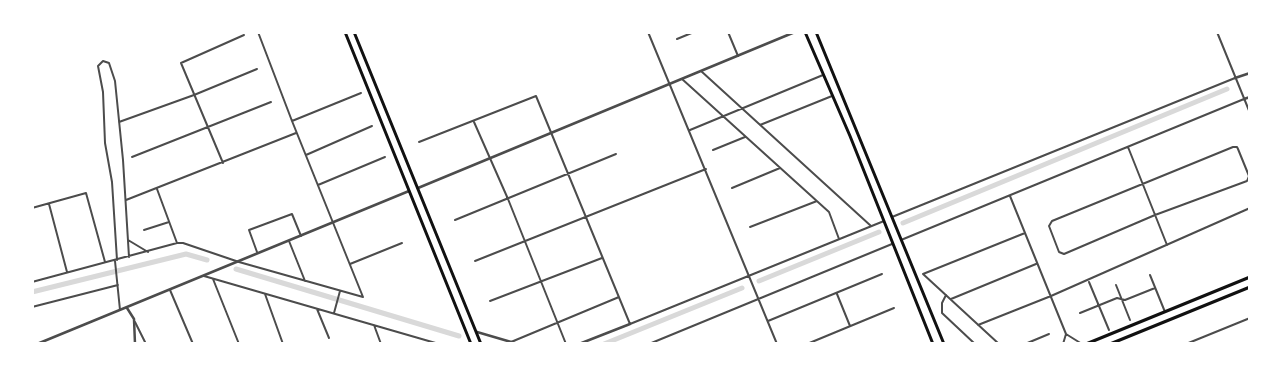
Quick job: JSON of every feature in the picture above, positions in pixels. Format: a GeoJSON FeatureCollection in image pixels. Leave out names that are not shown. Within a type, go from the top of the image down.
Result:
{"type":"FeatureCollection","features":[{"type":"Feature","properties":{"kind":"main road"},"geometry":{"type":"LineString","coordinates":[[345,32],[471,344]]}},
{"type":"Feature","properties":{"kind":"main road"},"geometry":{"type":"LineString","coordinates":[[354,32],[482,344]]}},
{"type":"Feature","properties":{"kind":"main road"},"geometry":{"type":"LineString","coordinates":[[805,32],[850,136],[934,344]]}},
{"type":"Feature","properties":{"kind":"main road"},"geometry":{"type":"LineString","coordinates":[[816,32],[944,344]]}},
{"type":"Feature","properties":{"kind":"main road"},"geometry":{"type":"LineString","coordinates":[[850,136],[858,133]]}},
{"type":"Feature","properties":{"kind":"main road"},"geometry":{"type":"LineString","coordinates":[[409,191],[418,188]]}},
{"type":"Feature","properties":{"kind":"main road"},"geometry":{"type":"LineString","coordinates":[[1086,344],[1250,277]]}},
{"type":"Feature","properties":{"kind":"main road"},"geometry":{"type":"LineString","coordinates":[[1110,344],[1250,287]]}},
{"type":"Feature","properties":{"kind":"main road"},"geometry":{"type":"LineString","coordinates":[[1214,292],[1218,300]]}},
{"type":"Feature","properties":{"kind":"street"},"geometry":{"type":"LineString","coordinates":[[32,282],[177,243],[189,244],[238,262],[363,298],[258,32]]}},
{"type":"Feature","properties":{"kind":"street"},"geometry":{"type":"LineString","coordinates":[[648,32],[777,344]]}},
{"type":"Feature","properties":{"kind":"street"},"geometry":{"type":"LineString","coordinates":[[677,39],[694,32]]}},
{"type":"Feature","properties":{"kind":"street"},"geometry":{"type":"LineString","coordinates":[[728,32],[738,56]]}},
{"type":"Feature","properties":{"kind":"street"},"geometry":{"type":"LineString","coordinates":[[418,188],[795,32]]}},
{"type":"Feature","properties":{"kind":"street"},"geometry":{"type":"LineString","coordinates":[[1216,32],[1250,112]]}},
{"type":"Feature","properties":{"kind":"street"},"geometry":{"type":"LineString","coordinates":[[223,163],[181,63],[244,35]]}},
{"type":"Feature","properties":{"kind":"street"},"geometry":{"type":"LineString","coordinates":[[120,310],[112,182],[105,143],[104,92],[98,66],[103,61],[109,63],[114,74],[126,200],[129,257]]}},
{"type":"Feature","properties":{"kind":"street"},"geometry":{"type":"LineString","coordinates":[[119,122],[194,95],[257,69]]}},
{"type":"Feature","properties":{"kind":"street"},"geometry":{"type":"LineString","coordinates":[[701,71],[871,226]]}},
{"type":"Feature","properties":{"kind":"street"},"geometry":{"type":"LineString","coordinates":[[892,217],[1250,73]]}},
{"type":"Feature","properties":{"kind":"street"},"geometry":{"type":"LineString","coordinates":[[690,130],[823,75]]}},
{"type":"Feature","properties":{"kind":"street"},"geometry":{"type":"LineString","coordinates":[[682,79],[829,212],[839,239]]}},
{"type":"Feature","properties":{"kind":"street"},"geometry":{"type":"LineString","coordinates":[[292,121],[361,93]]}},
{"type":"Feature","properties":{"kind":"street"},"geometry":{"type":"LineString","coordinates":[[419,142],[536,96],[630,324]]}},
{"type":"Feature","properties":{"kind":"street"},"geometry":{"type":"LineString","coordinates":[[760,125],[832,96]]}},
{"type":"Feature","properties":{"kind":"street"},"geometry":{"type":"LineString","coordinates":[[901,240],[1250,97]]}},
{"type":"Feature","properties":{"kind":"street"},"geometry":{"type":"LineString","coordinates":[[132,157],[271,102]]}},
{"type":"Feature","properties":{"kind":"street"},"geometry":{"type":"LineString","coordinates":[[474,121],[508,198],[566,344]]}},
{"type":"Feature","properties":{"kind":"street"},"geometry":{"type":"LineString","coordinates":[[306,155],[372,126]]}},
{"type":"Feature","properties":{"kind":"street"},"geometry":{"type":"LineString","coordinates":[[126,200],[297,132]]}},
{"type":"Feature","properties":{"kind":"street"},"geometry":{"type":"LineString","coordinates":[[713,150],[746,136]]}},
{"type":"Feature","properties":{"kind":"street"},"geometry":{"type":"LineString","coordinates":[[1128,147],[1166,244]]}},
{"type":"Feature","properties":{"kind":"street"},"geometry":{"type":"LineString","coordinates":[[1233,147],[1237,147],[1249,178],[1247,181],[1155,215],[1062,254],[1050,223],[1233,147]]}},
{"type":"Feature","properties":{"kind":"street"},"geometry":{"type":"LineString","coordinates":[[455,220],[616,154]]}},
{"type":"Feature","properties":{"kind":"street"},"geometry":{"type":"LineString","coordinates":[[318,185],[385,157]]}},
{"type":"Feature","properties":{"kind":"street"},"geometry":{"type":"LineString","coordinates":[[732,188],[780,168]]}},
{"type":"Feature","properties":{"kind":"street"},"geometry":{"type":"LineString","coordinates":[[475,261],[706,169]]}},
{"type":"Feature","properties":{"kind":"street"},"geometry":{"type":"LineString","coordinates":[[157,189],[177,243]]}},
{"type":"Feature","properties":{"kind":"street"},"geometry":{"type":"LineString","coordinates":[[37,344],[409,191]]}},
{"type":"Feature","properties":{"kind":"street"},"geometry":{"type":"LineString","coordinates":[[32,208],[86,193],[105,262]]}},
{"type":"Feature","properties":{"kind":"street"},"geometry":{"type":"LineString","coordinates":[[1010,196],[1066,334],[1082,344]]}},
{"type":"Feature","properties":{"kind":"street"},"geometry":{"type":"LineString","coordinates":[[750,227],[817,201]]}},
{"type":"Feature","properties":{"kind":"street"},"geometry":{"type":"LineString","coordinates":[[49,203],[68,272]]}},
{"type":"Feature","properties":{"kind":"street"},"geometry":{"type":"LineString","coordinates":[[978,325],[1051,296],[1250,208]]}},
{"type":"Feature","properties":{"kind":"street"},"geometry":{"type":"LineString","coordinates":[[258,254],[249,230],[292,214],[301,236]]}},
{"type":"Feature","properties":{"kind":"street"},"geometry":{"type":"LineString","coordinates":[[579,344],[884,221]]}},
{"type":"Feature","properties":{"kind":"street"},"geometry":{"type":"LineString","coordinates":[[144,230],[169,222]]}},
{"type":"Feature","properties":{"kind":"street"},"geometry":{"type":"LineString","coordinates":[[999,344],[923,274],[1025,233]]}},
{"type":"Feature","properties":{"kind":"street"},"geometry":{"type":"LineString","coordinates":[[128,240],[148,252]]}},
{"type":"Feature","properties":{"kind":"street"},"geometry":{"type":"LineString","coordinates":[[289,241],[305,281]]}},
{"type":"Feature","properties":{"kind":"street"},"geometry":{"type":"LineString","coordinates":[[350,264],[402,243]]}},
{"type":"Feature","properties":{"kind":"street"},"geometry":{"type":"LineString","coordinates":[[649,344],[893,243]]}},
{"type":"Feature","properties":{"kind":"street"},"geometry":{"type":"LineString","coordinates":[[490,301],[602,257]]}},
{"type":"Feature","properties":{"kind":"street"},"geometry":{"type":"LineString","coordinates":[[951,299],[1038,264]]}},
{"type":"Feature","properties":{"kind":"street"},"geometry":{"type":"LineString","coordinates":[[768,321],[882,274]]}},
{"type":"Feature","properties":{"kind":"street"},"geometry":{"type":"LineString","coordinates":[[1150,275],[1165,312]]}},
{"type":"Feature","properties":{"kind":"street"},"geometry":{"type":"LineString","coordinates":[[204,276],[439,344]]}},
{"type":"Feature","properties":{"kind":"street"},"geometry":{"type":"LineString","coordinates":[[212,278],[239,344]]}},
{"type":"Feature","properties":{"kind":"street"},"geometry":{"type":"LineString","coordinates":[[1089,282],[1109,330]]}},
{"type":"Feature","properties":{"kind":"street"},"geometry":{"type":"LineString","coordinates":[[32,307],[118,285]]}},
{"type":"Feature","properties":{"kind":"street"},"geometry":{"type":"LineString","coordinates":[[1116,285],[1130,320]]}},
{"type":"Feature","properties":{"kind":"street"},"geometry":{"type":"LineString","coordinates":[[1080,313],[1117,298],[1125,300],[1155,288]]}},
{"type":"Feature","properties":{"kind":"street"},"geometry":{"type":"LineString","coordinates":[[170,290],[193,344]]}},
{"type":"Feature","properties":{"kind":"street"},"geometry":{"type":"LineString","coordinates":[[334,313],[340,291]]}},
{"type":"Feature","properties":{"kind":"street"},"geometry":{"type":"LineString","coordinates":[[837,293],[850,326]]}},
{"type":"Feature","properties":{"kind":"street"},"geometry":{"type":"LineString","coordinates":[[265,294],[284,344]]}},
{"type":"Feature","properties":{"kind":"street"},"geometry":{"type":"LineString","coordinates":[[946,295],[942,304],[942,313],[975,344]]}},
{"type":"Feature","properties":{"kind":"street"},"geometry":{"type":"LineString","coordinates":[[511,342],[619,297]]}},
{"type":"Feature","properties":{"kind":"street"},"geometry":{"type":"LineString","coordinates":[[127,308],[146,344]]}},
{"type":"Feature","properties":{"kind":"street"},"geometry":{"type":"LineString","coordinates":[[317,308],[329,338]]}},
{"type":"Feature","properties":{"kind":"street"},"geometry":{"type":"LineString","coordinates":[[807,344],[894,308]]}},
{"type":"Feature","properties":{"kind":"street"},"geometry":{"type":"LineString","coordinates":[[1186,344],[1250,318]]}},
{"type":"Feature","properties":{"kind":"street"},"geometry":{"type":"LineString","coordinates":[[134,319],[136,344]]}},
{"type":"Feature","properties":{"kind":"street"},"geometry":{"type":"LineString","coordinates":[[374,325],[381,344]]}},
{"type":"Feature","properties":{"kind":"street"},"geometry":{"type":"LineString","coordinates":[[477,332],[518,344]]}},
{"type":"Feature","properties":{"kind":"street"},"geometry":{"type":"LineString","coordinates":[[1025,344],[1050,334]]}},
{"type":"Feature","properties":{"kind":"street"},"geometry":{"type":"LineString","coordinates":[[1063,344],[1066,334]]}},
{"type":"Feature","properties":{"kind":"street"},"geometry":{"type":"LineString","coordinates":[[1196,339],[1198,344]]}},
{"type":"Feature","properties":{"kind":"waterway"},"geometry":{"type":"LineString","coordinates":[[903,223],[1227,89]]}},
{"type":"Feature","properties":{"kind":"waterway"},"geometry":{"type":"LineString","coordinates":[[759,281],[879,232]]}},
{"type":"Feature","properties":{"kind":"waterway"},"geometry":{"type":"LineString","coordinates":[[32,292],[186,254],[207,260]]}},
{"type":"Feature","properties":{"kind":"waterway"},"geometry":{"type":"LineString","coordinates":[[236,269],[459,336]]}},
{"type":"Feature","properties":{"kind":"waterway"},"geometry":{"type":"LineString","coordinates":[[604,344],[742,288]]}}]}
